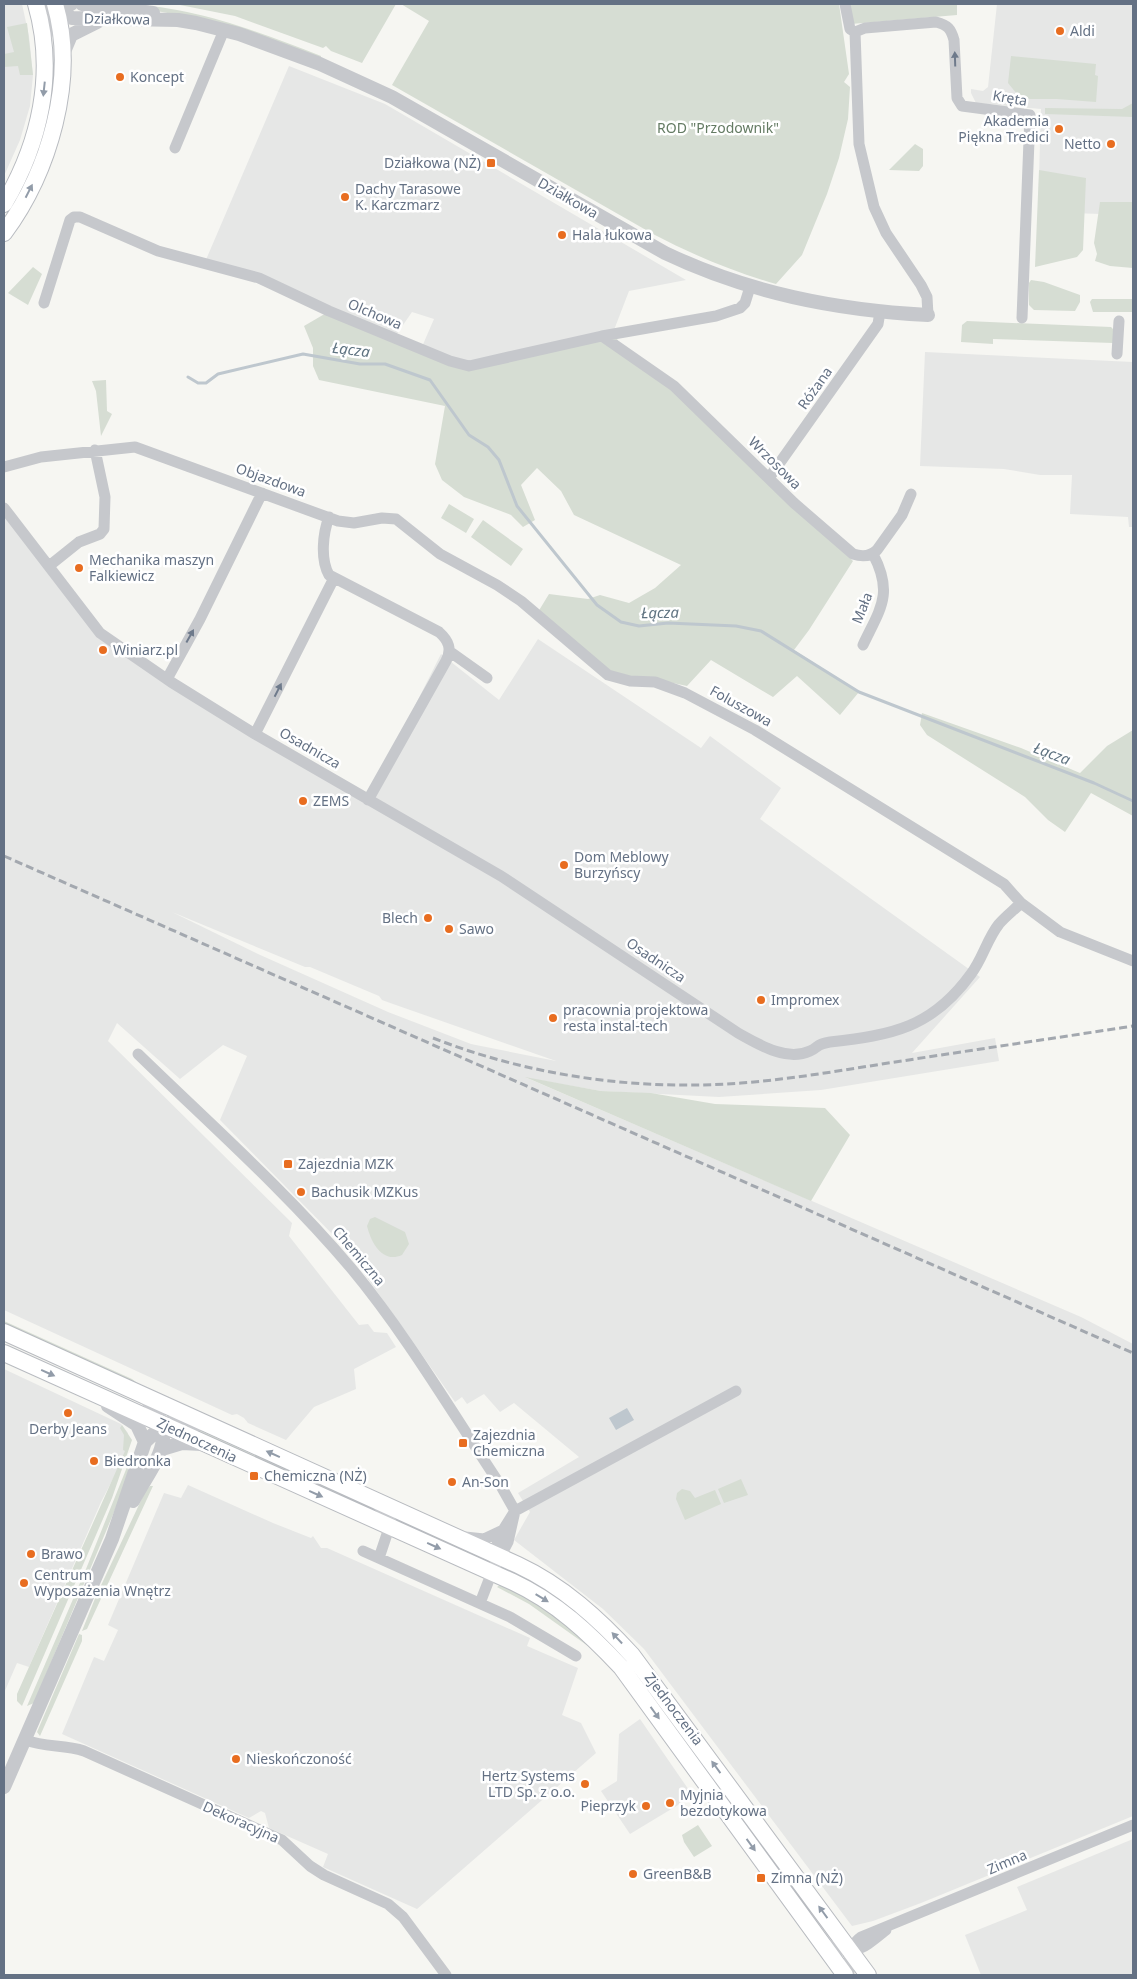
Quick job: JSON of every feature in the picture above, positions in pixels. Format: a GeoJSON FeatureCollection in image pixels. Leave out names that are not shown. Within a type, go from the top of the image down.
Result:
{"type":"FeatureCollection","features":[{"type":"Feature","properties":{"kind":"main road"},"geometry":{"type":"LineString","coordinates":[[4,204],[27,158],[41,110],[46,78],[44,40],[36,4]]}},
{"type":"Feature","properties":{"kind":"main road"},"geometry":{"type":"LineString","coordinates":[[4,233],[30,188],[49,146],[58,99],[61,60],[61,7]]}},
{"type":"Feature","properties":{"kind":"main road","name":"Zjednoczenia"},"geometry":{"type":"LineString","coordinates":[[4,1332],[527,1569],[568,1595],[592,1613],[632,1655],[868,1975]]}},
{"type":"Feature","properties":{"kind":"main road","name":"Zjednoczenia"},"geometry":{"type":"LineString","coordinates":[[4,1353],[524,1587],[561,1611],[601,1645],[621,1667],[845,1975]]}},
{"type":"Feature","properties":{"kind":"street","name":"Działkowa"},"geometry":{"type":"LineString","coordinates":[[44,4],[61,7],[72,18],[178,20]]}},
{"type":"Feature","properties":{"kind":"street","name":"Działkowa"},"geometry":{"type":"LineString","coordinates":[[82,4],[162,14],[178,20],[224,30],[320,64],[392,97],[665,253],[750,287],[818,304],[880,312],[928,315]]}},
{"type":"Feature","properties":{"kind":"street"},"geometry":{"type":"LineString","coordinates":[[845,4],[850,29],[855,32],[859,144],[874,207],[886,233],[924,291],[927,297],[928,315]]}},
{"type":"Feature","properties":{"kind":"street"},"geometry":{"type":"LineString","coordinates":[[44,40],[45,32],[61,7]]}},
{"type":"Feature","properties":{"kind":"street"},"geometry":{"type":"LineString","coordinates":[[61,60],[70,35],[84,27],[105,20]]}},
{"type":"Feature","properties":{"kind":"street","name":"Kręta"},"geometry":{"type":"LineString","coordinates":[[855,32],[864,28],[936,22],[946,25],[952,32],[957,98],[962,106],[1030,115],[1022,318]]}},
{"type":"Feature","properties":{"kind":"street"},"geometry":{"type":"LineString","coordinates":[[175,148],[224,30]]}},
{"type":"Feature","properties":{"kind":"street","name":"Olchowa"},"geometry":{"type":"LineString","coordinates":[[44,303],[70,220],[74,217],[80,217],[158,250],[259,278],[328,311],[450,361],[469,366],[602,336],[716,316],[740,308],[745,303],[750,287]]}},
{"type":"Feature","properties":{"kind":"street","name":"Różana"},"geometry":{"type":"LineString","coordinates":[[769,478],[878,324],[880,312]]}},
{"type":"Feature","properties":{"kind":"street"},"geometry":{"type":"LineString","coordinates":[[1117,354],[1119,321]]}},
{"type":"Feature","properties":{"kind":"street","name":"Wrzosowa"},"geometry":{"type":"LineString","coordinates":[[602,336],[674,386],[800,508],[853,554],[862,557],[873,554]]}},
{"type":"Feature","properties":{"kind":"street","name":"Objazdowa"},"geometry":{"type":"LineString","coordinates":[[4,467],[41,457],[135,447],[329,517]]}},
{"type":"Feature","properties":{"kind":"street"},"geometry":{"type":"LineString","coordinates":[[49,566],[79,542],[104,530],[105,497],[95,450]]}},
{"type":"Feature","properties":{"kind":"street"},"geometry":{"type":"LineString","coordinates":[[167,678],[200,619],[262,492]]}},
{"type":"Feature","properties":{"kind":"street"},"geometry":{"type":"LineString","coordinates":[[873,554],[902,515],[911,494]]}},
{"type":"Feature","properties":{"kind":"street","name":"Osadnicza"},"geometry":{"type":"LineString","coordinates":[[4,508],[100,633],[255,734],[509,881],[738,1033],[762,1046],[796,1054],[810,1051],[818,1044],[880,1037],[915,1025],[946,1001],[971,975],[999,924],[1022,903]]}},
{"type":"Feature","properties":{"kind":"street"},"geometry":{"type":"LineString","coordinates":[[329,517],[326,527],[324,558],[325,568],[334,578],[438,632],[446,638],[450,651],[487,678]]}},
{"type":"Feature","properties":{"kind":"street","name":"Foluszowa"},"geometry":{"type":"LineString","coordinates":[[329,517],[354,523],[382,518],[396,520],[440,554],[497,585],[521,602],[608,674],[630,681],[655,682],[670,686],[755,730],[1004,884],[1022,903],[1060,932],[1133,961]]}},
{"type":"Feature","properties":{"kind":"street","name":"Mała"},"geometry":{"type":"LineString","coordinates":[[863,645],[885,592],[882,575],[873,554]]}},
{"type":"Feature","properties":{"kind":"street"},"geometry":{"type":"LineString","coordinates":[[255,734],[334,578]]}},
{"type":"Feature","properties":{"kind":"street"},"geometry":{"type":"LineString","coordinates":[[368,800],[450,651]]}},
{"type":"Feature","properties":{"kind":"street","name":"Chemiczna"},"geometry":{"type":"LineString","coordinates":[[138,1054],[277,1187],[352,1269],[398,1332],[501,1486],[515,1511]]}},
{"type":"Feature","properties":{"kind":"street"},"geometry":{"type":"LineString","coordinates":[[70,1383],[137,1425],[145,1442]]}},
{"type":"Feature","properties":{"kind":"street"},"geometry":{"type":"LineString","coordinates":[[480,1603],[495,1574],[498,1556],[496,1544],[501,1531],[515,1511],[736,1391]]}},
{"type":"Feature","properties":{"kind":"street"},"geometry":{"type":"LineString","coordinates":[[112,1539],[162,1450],[164,1425],[159,1413],[143,1395]]}},
{"type":"Feature","properties":{"kind":"street"},"geometry":{"type":"LineString","coordinates":[[4,1787],[112,1539],[145,1442],[164,1425],[186,1421],[212,1426]]}},
{"type":"Feature","properties":{"kind":"street"},"geometry":{"type":"LineString","coordinates":[[162,1450],[182,1444],[208,1445]]}},
{"type":"Feature","properties":{"kind":"street","name":"Zjednoczenia"},"geometry":{"type":"LineString","coordinates":[[371,1498],[384,1511],[391,1522],[390,1527]]}},
{"type":"Feature","properties":{"kind":"street"},"geometry":{"type":"LineString","coordinates":[[498,1556],[508,1542],[515,1511]]}},
{"type":"Feature","properties":{"kind":"street"},"geometry":{"type":"LineString","coordinates":[[378,1558],[390,1527],[399,1520],[413,1517]]}},
{"type":"Feature","properties":{"kind":"street"},"geometry":{"type":"LineString","coordinates":[[451,1535],[484,1538],[501,1531]]}},
{"type":"Feature","properties":{"kind":"street"},"geometry":{"type":"LineString","coordinates":[[363,1552],[510,1617],[576,1656]]}},
{"type":"Feature","properties":{"kind":"street","name":"Dekoracyjna"},"geometry":{"type":"LineString","coordinates":[[26,1740],[39,1746],[71,1747],[84,1751],[282,1840],[310,1866],[324,1875],[388,1904],[403,1917],[446,1975]]}},
{"type":"Feature","properties":{"kind":"street","name":"Zimna"},"geometry":{"type":"LineString","coordinates":[[851,1951],[853,1944],[861,1937],[892,1926],[1133,1825]]}},
{"type":"Feature","properties":{"kind":"street"},"geometry":{"type":"LineString","coordinates":[[822,1943],[851,1951],[849,1975]]}},
{"type":"Feature","properties":{"kind":"shaded area"},"geometry":{"type":"Polygon","coordinates":[[[4,4],[22,4],[29,36],[33,75],[30,106],[20,140],[4,176],[4,4]]]}},
{"type":"Feature","properties":{"kind":"shaded area"},"geometry":{"type":"Polygon","coordinates":[[[997,4],[1133,4],[1133,215],[1038,212],[1041,109],[976,103],[971,93],[971,89],[983,91],[988,87],[997,4]]]}},
{"type":"Feature","properties":{"kind":"shaded area"},"geometry":{"type":"Polygon","coordinates":[[[289,66],[385,104],[686,280],[629,291],[614,330],[469,366],[421,349],[434,319],[412,312],[394,338],[205,262],[289,66]]]}},
{"type":"Feature","properties":{"kind":"shaded area"},"geometry":{"type":"Polygon","coordinates":[[[925,352],[1133,362],[1133,527],[1129,527],[1128,517],[1070,514],[1072,475],[1040,475],[1004,469],[920,466],[925,352]]]}},
{"type":"Feature","properties":{"kind":"shaded area"},"geometry":{"type":"Polygon","coordinates":[[[4,507],[99,632],[212,708],[369,797],[441,654],[499,700],[538,639],[701,748],[710,736],[781,788],[760,819],[980,977],[912,1053],[995,1038],[999,1061],[821,1090],[719,1097],[601,1091],[527,1078],[1081,1317],[1133,1344],[1133,1816],[921,1903],[873,1921],[852,1926],[644,1649],[603,1609],[514,1540],[530,1512],[518,1493],[579,1457],[514,1403],[500,1412],[484,1394],[467,1404],[462,1397],[455,1402],[344,1246],[220,1120],[247,1056],[223,1045],[180,1079],[117,1023],[108,1041],[292,1223],[289,1236],[359,1325],[368,1324],[374,1332],[387,1333],[396,1347],[354,1369],[356,1389],[314,1407],[286,1440],[248,1423],[237,1414],[232,1415],[4,1310],[4,507]],[[172,912],[258,954],[388,1012],[471,1044],[556,1061],[382,1000],[379,996],[310,967],[305,967],[172,912]]]}},
{"type":"Feature","properties":{"kind":"shaded area"},"geometry":{"type":"Polygon","coordinates":[[[4,1369],[121,1424],[128,1433],[129,1448],[101,1502],[29,1667],[17,1663],[4,1693],[4,1369]]]}},
{"type":"Feature","properties":{"kind":"shaded area"},"geometry":{"type":"Polygon","coordinates":[[[627,1408],[634,1420],[616,1430],[609,1418],[627,1408]]]}},
{"type":"Feature","properties":{"kind":"shaded area"},"geometry":{"type":"Polygon","coordinates":[[[188,1485],[273,1523],[311,1538],[313,1536],[321,1548],[327,1548],[530,1638],[527,1646],[578,1668],[562,1715],[581,1723],[596,1753],[417,1909],[323,1867],[328,1854],[269,1828],[265,1813],[261,1811],[249,1818],[62,1734],[94,1657],[104,1661],[118,1630],[108,1625],[164,1493],[181,1498],[188,1485]]]}},
{"type":"Feature","properties":{"kind":"shaded area"},"geometry":{"type":"Polygon","coordinates":[[[640,1719],[693,1796],[630,1834],[601,1791],[617,1781],[619,1734],[640,1719]]]}},
{"type":"Feature","properties":{"kind":"shaded area"},"geometry":{"type":"Polygon","coordinates":[[[1133,1839],[1133,1975],[981,1975],[965,1935],[1027,1910],[1017,1887],[1133,1839]]]}},
{"type":"Feature","properties":{"kind":"green space"},"geometry":{"type":"Polygon","coordinates":[[[117,4],[143,5],[195,14],[247,29],[321,56],[321,58],[190,17],[117,4]]]}},
{"type":"Feature","properties":{"kind":"green space"},"geometry":{"type":"Polygon","coordinates":[[[175,4],[396,4],[362,63],[331,51],[326,46],[323,48],[235,16],[175,4]]]}},
{"type":"Feature","properties":{"kind":"green space","name":"ROD \"Przodownik\""},"geometry":{"type":"Polygon","coordinates":[[[401,4],[839,4],[849,74],[844,82],[850,87],[848,119],[839,158],[827,194],[802,255],[776,284],[714,262],[653,234],[392,85],[429,21],[401,4]]]}},
{"type":"Feature","properties":{"kind":"green space"},"geometry":{"type":"Polygon","coordinates":[[[848,4],[957,4],[957,15],[851,24],[848,4]]]}},
{"type":"Feature","properties":{"kind":"green space"},"geometry":{"type":"Polygon","coordinates":[[[27,23],[33,75],[20,75],[18,66],[4,67],[4,54],[14,52],[7,27],[27,23]]]}},
{"type":"Feature","properties":{"kind":"green space"},"geometry":{"type":"Polygon","coordinates":[[[1011,56],[1096,64],[1095,75],[1098,76],[1096,102],[1021,99],[1008,83],[1011,56]]]}},
{"type":"Feature","properties":{"kind":"green space"},"geometry":{"type":"Polygon","coordinates":[[[1133,103],[1133,117],[1045,114],[1045,108],[1122,109],[1133,103]]]}},
{"type":"Feature","properties":{"kind":"green space"},"geometry":{"type":"Polygon","coordinates":[[[915,144],[923,149],[923,166],[919,171],[889,170],[915,144]]]}},
{"type":"Feature","properties":{"kind":"green space"},"geometry":{"type":"Polygon","coordinates":[[[1039,170],[1086,178],[1083,250],[1077,257],[1035,267],[1039,170]]]}},
{"type":"Feature","properties":{"kind":"green space"},"geometry":{"type":"Polygon","coordinates":[[[1100,202],[1133,202],[1133,268],[1110,266],[1095,261],[1097,254],[1094,243],[1100,202]]]}},
{"type":"Feature","properties":{"kind":"green space"},"geometry":{"type":"Polygon","coordinates":[[[33,267],[42,274],[28,305],[8,293],[33,267]]]}},
{"type":"Feature","properties":{"kind":"green space"},"geometry":{"type":"Polygon","coordinates":[[[1031,280],[1044,282],[1080,295],[1080,302],[1075,311],[1034,310],[1029,305],[1029,283],[1031,280]]]}},
{"type":"Feature","properties":{"kind":"green space"},"geometry":{"type":"Polygon","coordinates":[[[1092,299],[1133,299],[1133,312],[1093,312],[1090,302],[1092,299]]]}},
{"type":"Feature","properties":{"kind":"green space"},"geometry":{"type":"Polygon","coordinates":[[[328,312],[432,354],[476,362],[614,330],[621,350],[659,378],[853,561],[794,650],[859,692],[840,715],[797,676],[773,697],[711,660],[687,686],[659,680],[617,676],[538,612],[549,594],[588,599],[600,595],[629,603],[655,588],[681,565],[574,515],[561,491],[537,468],[521,485],[535,520],[523,527],[511,515],[464,497],[442,480],[435,464],[445,406],[319,380],[313,366],[313,348],[304,326],[328,312]]]}},
{"type":"Feature","properties":{"kind":"green space"},"geometry":{"type":"Polygon","coordinates":[[[967,321],[1111,327],[1114,330],[1113,343],[993,339],[993,344],[961,342],[962,325],[967,321]]]}},
{"type":"Feature","properties":{"kind":"green space"},"geometry":{"type":"Polygon","coordinates":[[[106,380],[107,411],[112,414],[101,436],[96,391],[92,381],[106,380]]]}},
{"type":"Feature","properties":{"kind":"green space"},"geometry":{"type":"Polygon","coordinates":[[[449,504],[474,519],[466,533],[441,518],[449,504]]]}},
{"type":"Feature","properties":{"kind":"green space"},"geometry":{"type":"Polygon","coordinates":[[[483,520],[523,549],[511,566],[471,537],[483,520]]]}},
{"type":"Feature","properties":{"kind":"green space"},"geometry":{"type":"Polygon","coordinates":[[[922,713],[1021,748],[1080,773],[1107,746],[1133,730],[1133,816],[1091,793],[1065,832],[1048,820],[1025,797],[927,735],[920,725],[922,713]]]}},
{"type":"Feature","properties":{"kind":"green space"},"geometry":{"type":"Polygon","coordinates":[[[525,1077],[601,1091],[651,1093],[715,1104],[825,1108],[850,1135],[811,1201],[525,1077]]]}},
{"type":"Feature","properties":{"kind":"green space"},"geometry":{"type":"Polygon","coordinates":[[[375,1217],[405,1232],[409,1244],[402,1255],[389,1257],[378,1250],[371,1239],[367,1226],[370,1219],[375,1217]]]}},
{"type":"Feature","properties":{"kind":"green space"},"geometry":{"type":"Polygon","coordinates":[[[4,1321],[132,1379],[137,1383],[4,1326],[4,1321]]]}},
{"type":"Feature","properties":{"kind":"green space"},"geometry":{"type":"Polygon","coordinates":[[[180,1424],[190,1426],[359,1502],[357,1506],[180,1424]]]}},
{"type":"Feature","properties":{"kind":"green space"},"geometry":{"type":"Polygon","coordinates":[[[122,1425],[132,1440],[112,1498],[22,1706],[17,1701],[17,1694],[125,1451],[123,1450],[124,1435],[120,1428],[122,1425]]]}},
{"type":"Feature","properties":{"kind":"green space"},"geometry":{"type":"Polygon","coordinates":[[[127,1467],[130,1474],[34,1703],[27,1706],[86,1569],[127,1467]]]}},
{"type":"Feature","properties":{"kind":"green space"},"geometry":{"type":"Polygon","coordinates":[[[741,1479],[748,1495],[724,1503],[718,1489],[741,1479]]]}},
{"type":"Feature","properties":{"kind":"green space"},"geometry":{"type":"Polygon","coordinates":[[[150,1486],[153,1486],[87,1629],[82,1631],[96,1596],[145,1492],[150,1486]]]}},
{"type":"Feature","properties":{"kind":"green space"},"geometry":{"type":"Polygon","coordinates":[[[682,1489],[690,1491],[695,1498],[715,1490],[721,1504],[685,1520],[676,1499],[677,1493],[682,1489]]]}},
{"type":"Feature","properties":{"kind":"green space"},"geometry":{"type":"Polygon","coordinates":[[[501,1584],[537,1600],[602,1656],[529,1604],[497,1587],[501,1584]]]}},
{"type":"Feature","properties":{"kind":"green space"},"geometry":{"type":"Polygon","coordinates":[[[79,1634],[82,1635],[82,1641],[40,1736],[37,1732],[79,1634]]]}},
{"type":"Feature","properties":{"kind":"green space"},"geometry":{"type":"Polygon","coordinates":[[[698,1825],[712,1846],[694,1857],[684,1842],[682,1835],[698,1825]]]}},
{"type":"Feature","properties":{"kind":"waterway","name":"Łącza"},"geometry":{"type":"LineString","coordinates":[[188,377],[198,383],[206,383],[218,374],[303,354],[360,364],[385,364],[430,380],[469,435],[488,447],[499,460],[517,506],[597,605],[621,622],[639,626],[668,623],[736,626],[761,631],[859,692],[1094,783],[1133,801]]}},
{"type":"Feature","properties":{"kind":"railway"},"geometry":{"type":"LineString","coordinates":[[4,856],[1133,1353]]}},
{"type":"Feature","properties":{"kind":"railway"},"geometry":{"type":"LineString","coordinates":[[433,1038],[507,1062],[584,1078],[663,1085],[702,1085],[741,1083],[801,1076],[1133,1026]]}},
{"type":"Feature","properties":{"kind":"place","name":"Aldi"},"geometry":{"type":"Point","coordinates":[1060,31]}},
{"type":"Feature","properties":{"kind":"place","name":"Koncept"},"geometry":{"type":"Point","coordinates":[120,77]}},
{"type":"Feature","properties":{"kind":"place","name":"Akademia Piękna Tredici"},"geometry":{"type":"Point","coordinates":[1059,129]}},
{"type":"Feature","properties":{"kind":"place","name":"Netto"},"geometry":{"type":"Point","coordinates":[1111,144]}},
{"type":"Feature","properties":{"kind":"place","name":"Działkowa (NŻ)"},"geometry":{"type":"Point","coordinates":[491,163]}},
{"type":"Feature","properties":{"kind":"place","name":"Dachy Tarasowe K. Karczmarz"},"geometry":{"type":"Point","coordinates":[345,197]}},
{"type":"Feature","properties":{"kind":"place","name":"Hala łukowa"},"geometry":{"type":"Point","coordinates":[562,235]}},
{"type":"Feature","properties":{"kind":"place","name":"Mechanika maszyn Falkiewicz"},"geometry":{"type":"Point","coordinates":[79,568]}},
{"type":"Feature","properties":{"kind":"place","name":"Winiarz.pl"},"geometry":{"type":"Point","coordinates":[103,650]}},
{"type":"Feature","properties":{"kind":"place","name":"ZEMS"},"geometry":{"type":"Point","coordinates":[303,801]}},
{"type":"Feature","properties":{"kind":"place","name":"Dom Meblowy Burzyńscy"},"geometry":{"type":"Point","coordinates":[564,865]}},
{"type":"Feature","properties":{"kind":"place","name":"Blech"},"geometry":{"type":"Point","coordinates":[428,918]}},
{"type":"Feature","properties":{"kind":"place","name":"Sawo"},"geometry":{"type":"Point","coordinates":[449,929]}},
{"type":"Feature","properties":{"kind":"place","name":"Impromex"},"geometry":{"type":"Point","coordinates":[761,1000]}},
{"type":"Feature","properties":{"kind":"place","name":"pracownia projektowa resta instal-tech"},"geometry":{"type":"Point","coordinates":[553,1018]}},
{"type":"Feature","properties":{"kind":"place","name":"Zajezdnia MZK"},"geometry":{"type":"Point","coordinates":[288,1164]}},
{"type":"Feature","properties":{"kind":"place","name":"Bachusik MZKus"},"geometry":{"type":"Point","coordinates":[301,1192]}},
{"type":"Feature","properties":{"kind":"place","name":"Derby Jeans"},"geometry":{"type":"Point","coordinates":[68,1413]}},
{"type":"Feature","properties":{"kind":"place","name":"Zajezdnia Chemiczna"},"geometry":{"type":"Point","coordinates":[463,1443]}},
{"type":"Feature","properties":{"kind":"place","name":"Biedronka"},"geometry":{"type":"Point","coordinates":[94,1461]}},
{"type":"Feature","properties":{"kind":"place","name":"Chemiczna (NŻ)"},"geometry":{"type":"Point","coordinates":[254,1476]}},
{"type":"Feature","properties":{"kind":"place","name":"An-Son"},"geometry":{"type":"Point","coordinates":[452,1482]}},
{"type":"Feature","properties":{"kind":"place","name":"Brawo"},"geometry":{"type":"Point","coordinates":[31,1554]}},
{"type":"Feature","properties":{"kind":"place","name":"Centrum Wyposażenia Wnętrz"},"geometry":{"type":"Point","coordinates":[24,1583]}},
{"type":"Feature","properties":{"kind":"place","name":"Nieskończoność"},"geometry":{"type":"Point","coordinates":[236,1759]}},
{"type":"Feature","properties":{"kind":"place","name":"Hertz Systems LTD Sp. z o.o."},"geometry":{"type":"Point","coordinates":[585,1784]}},
{"type":"Feature","properties":{"kind":"place","name":"Myjnia bezdotykowa"},"geometry":{"type":"Point","coordinates":[670,1803]}},
{"type":"Feature","properties":{"kind":"place","name":"Pieprzyk"},"geometry":{"type":"Point","coordinates":[646,1806]}},
{"type":"Feature","properties":{"kind":"place","name":"GreenB&B"},"geometry":{"type":"Point","coordinates":[633,1874]}},
{"type":"Feature","properties":{"kind":"place","name":"Zimna (NŻ)"},"geometry":{"type":"Point","coordinates":[761,1878]}}]}
